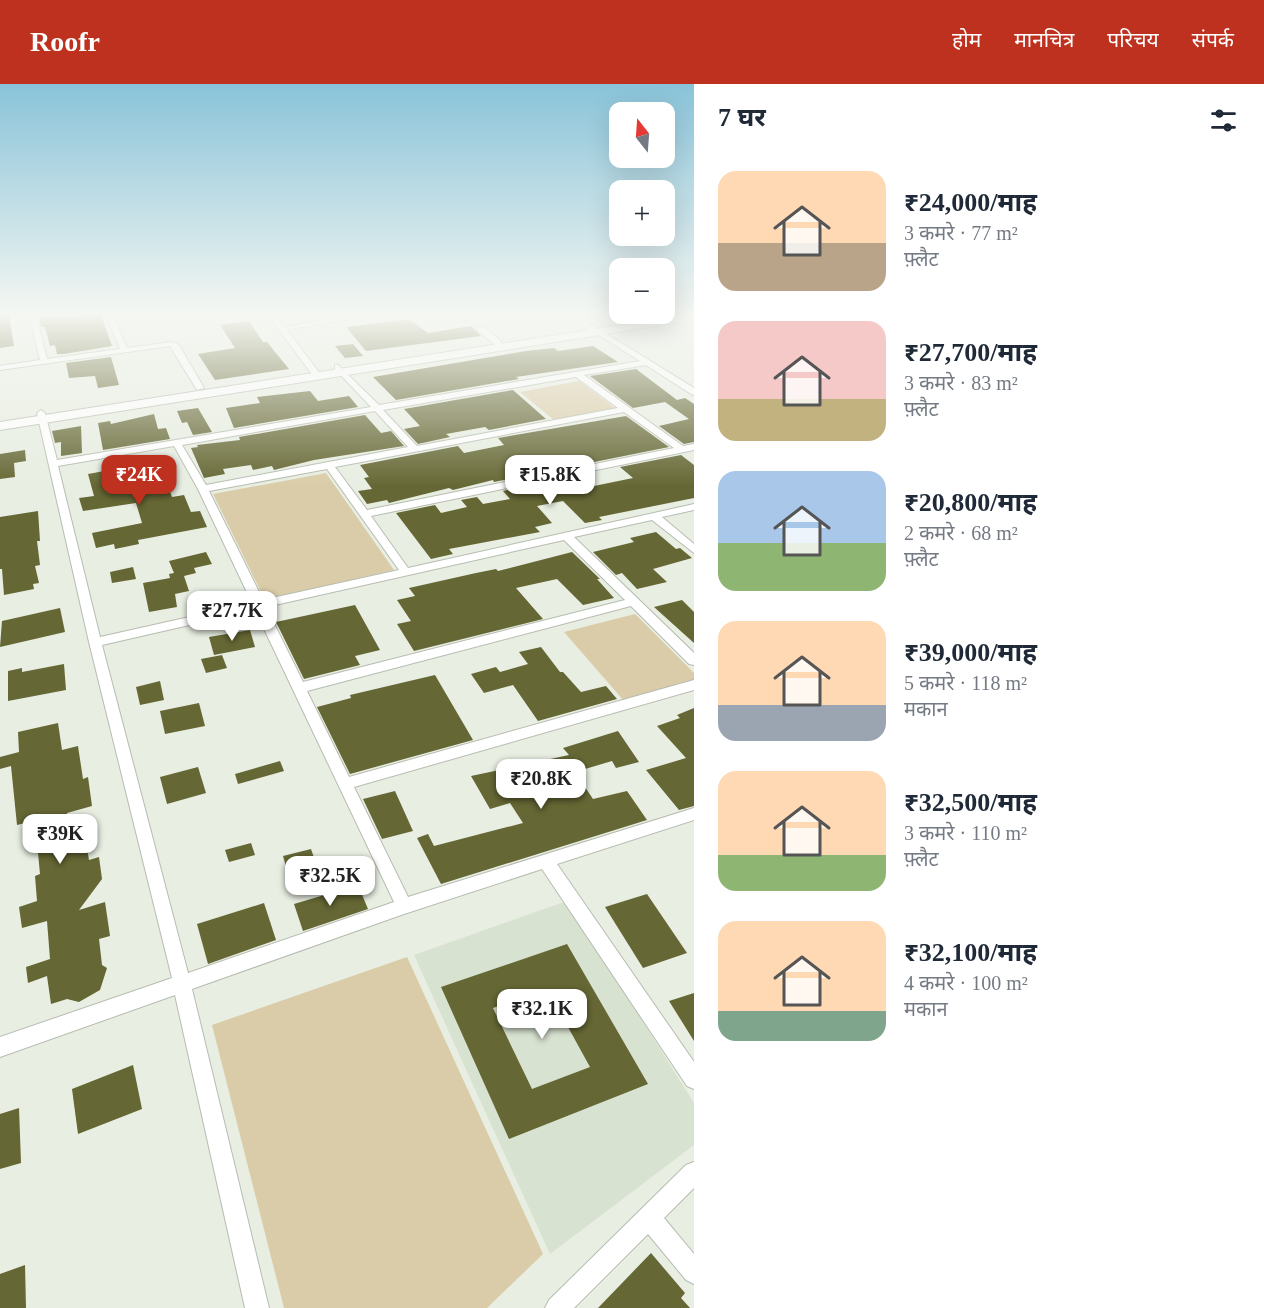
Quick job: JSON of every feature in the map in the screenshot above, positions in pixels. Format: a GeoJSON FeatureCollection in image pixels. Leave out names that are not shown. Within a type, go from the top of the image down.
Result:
{"type":"FeatureCollection","features":[{"type":"Feature","properties":{"kind":"street"},"geometry":{"type":"LineString","coordinates":[[191,372],[200,388]]}},
{"type":"Feature","properties":{"kind":"street"},"geometry":{"type":"LineString","coordinates":[[0,420],[41,416],[320,372]]}},
{"type":"Feature","properties":{"kind":"street"},"geometry":{"type":"LineString","coordinates":[[343,372],[415,449]]}},
{"type":"Feature","properties":{"kind":"street"},"geometry":{"type":"LineString","coordinates":[[53,464],[594,372]]}},
{"type":"Feature","properties":{"kind":"street"},"geometry":{"type":"LineString","coordinates":[[663,372],[694,392]]}},
{"type":"Feature","properties":{"kind":"street"},"geometry":{"type":"LineString","coordinates":[[0,426],[41,416],[200,388],[315,373]]}},
{"type":"Feature","properties":{"kind":"street"},"geometry":{"type":"LineString","coordinates":[[579,375],[682,450]]}},
{"type":"Feature","properties":{"kind":"street"},"geometry":{"type":"LineString","coordinates":[[203,489],[626,409]]}},
{"type":"Feature","properties":{"kind":"street"},"geometry":{"type":"LineString","coordinates":[[41,416],[95,642],[182,983],[257,1308]]}},
{"type":"Feature","properties":{"kind":"street"},"geometry":{"type":"LineString","coordinates":[[177,444],[203,489],[404,906]]}},
{"type":"Feature","properties":{"kind":"street"},"geometry":{"type":"LineString","coordinates":[[364,514],[694,447]]}},
{"type":"Feature","properties":{"kind":"street"},"geometry":{"type":"LineString","coordinates":[[329,465],[405,571]]}},
{"type":"Feature","properties":{"kind":"street"},"geometry":{"type":"LineString","coordinates":[[95,642],[694,507]]}},
{"type":"Feature","properties":{"kind":"street"},"geometry":{"type":"LineString","coordinates":[[654,516],[694,550]]}},
{"type":"Feature","properties":{"kind":"street"},"geometry":{"type":"LineString","coordinates":[[566,535],[694,662]]}},
{"type":"Feature","properties":{"kind":"street"},"geometry":{"type":"LineString","coordinates":[[299,688],[633,602]]}},
{"type":"Feature","properties":{"kind":"street"},"geometry":{"type":"LineString","coordinates":[[345,784],[694,685]]}},
{"type":"Feature","properties":{"kind":"street"},"geometry":{"type":"LineString","coordinates":[[0,1047],[404,906],[694,814]]}},
{"type":"Feature","properties":{"kind":"street"},"geometry":{"type":"LineString","coordinates":[[546,861],[694,1079]]}},
{"type":"Feature","properties":{"kind":"street"},"geometry":{"type":"LineString","coordinates":[[557,1308],[694,1173]]}},
{"type":"Feature","properties":{"kind":"street"},"geometry":{"type":"LineString","coordinates":[[649,1218],[694,1272]]}},
{"type":"Feature","properties":{"kind":"shaded area"},"geometry":{"type":"Polygon","coordinates":[[[579,381],[615,408],[554,420],[520,392],[579,381]]]}},
{"type":"Feature","properties":{"kind":"shaded area"},"geometry":{"type":"Polygon","coordinates":[[[326,473],[394,570],[265,600],[213,494],[326,473]]]}},
{"type":"Feature","properties":{"kind":"shaded area"},"geometry":{"type":"Polygon","coordinates":[[[635,614],[694,673],[694,682],[625,702],[564,632],[635,614]]]}},
{"type":"Feature","properties":{"kind":"shaded area"},"geometry":{"type":"Polygon","coordinates":[[[567,901],[694,1103],[694,1145],[550,1254],[414,955],[567,901]]]}},
{"type":"Feature","properties":{"kind":"shaded area"},"geometry":{"type":"Polygon","coordinates":[[[407,957],[543,1254],[487,1308],[284,1308],[212,1025],[407,957]]]}},
{"type":"Feature","properties":{"kind":"building"},"geometry":{"type":"Polygon","coordinates":[[[68,372],[115,372],[119,385],[98,388],[95,376],[69,378],[68,372]]]}},
{"type":"Feature","properties":{"kind":"building"},"geometry":{"type":"Polygon","coordinates":[[[210,372],[268,372],[215,380],[210,372]]]}},
{"type":"Feature","properties":{"kind":"building"},"geometry":{"type":"Polygon","coordinates":[[[402,372],[549,372],[396,400],[373,377],[402,372]]]}},
{"type":"Feature","properties":{"kind":"building"},"geometry":{"type":"Polygon","coordinates":[[[615,372],[640,372],[677,400],[685,398],[694,404],[694,442],[684,444],[659,426],[689,419],[665,402],[633,408],[590,376],[615,372]]]}},
{"type":"Feature","properties":{"kind":"building"},"geometry":{"type":"Polygon","coordinates":[[[513,390],[546,419],[489,430],[485,427],[446,434],[450,437],[418,444],[404,429],[420,426],[404,409],[513,390]]]}},
{"type":"Feature","properties":{"kind":"building"},"geometry":{"type":"Polygon","coordinates":[[[310,391],[318,401],[349,396],[358,407],[234,428],[226,408],[260,403],[257,397],[310,391]]]}},
{"type":"Feature","properties":{"kind":"building"},"geometry":{"type":"Polygon","coordinates":[[[198,408],[212,432],[193,435],[187,422],[182,423],[177,411],[198,408]]]}},
{"type":"Feature","properties":{"kind":"building"},"geometry":{"type":"Polygon","coordinates":[[[154,414],[158,429],[166,428],[170,439],[103,450],[98,423],[110,421],[111,424],[154,414]]]}},
{"type":"Feature","properties":{"kind":"building"},"geometry":{"type":"Polygon","coordinates":[[[365,415],[381,433],[391,431],[404,446],[314,460],[274,470],[272,466],[253,470],[251,465],[223,469],[225,474],[204,478],[191,448],[198,447],[197,445],[240,440],[239,437],[365,415]]]}},
{"type":"Feature","properties":{"kind":"building"},"geometry":{"type":"Polygon","coordinates":[[[626,416],[669,447],[494,482],[493,480],[453,490],[449,488],[389,503],[387,500],[367,504],[358,491],[372,489],[364,478],[369,477],[360,465],[458,446],[464,453],[504,445],[498,438],[626,416]]]}},
{"type":"Feature","properties":{"kind":"building"},"geometry":{"type":"Polygon","coordinates":[[[81,426],[82,453],[61,456],[61,442],[55,443],[52,431],[81,426]]]}},
{"type":"Feature","properties":{"kind":"building"},"geometry":{"type":"Polygon","coordinates":[[[25,450],[26,461],[14,463],[15,477],[0,479],[0,454],[25,450]]]}},
{"type":"Feature","properties":{"kind":"building"},"geometry":{"type":"Polygon","coordinates":[[[681,455],[694,465],[694,498],[599,517],[602,520],[585,523],[563,501],[537,506],[552,523],[535,527],[540,532],[449,549],[453,554],[431,559],[396,513],[435,505],[441,513],[467,507],[461,500],[477,497],[483,504],[510,499],[503,491],[582,475],[594,486],[633,478],[620,467],[681,455]]]}},
{"type":"Feature","properties":{"kind":"building"},"geometry":{"type":"Polygon","coordinates":[[[148,463],[155,483],[166,481],[172,497],[184,495],[191,512],[200,511],[207,527],[138,540],[139,544],[115,549],[114,544],[96,548],[92,533],[142,523],[136,503],[83,511],[79,498],[94,496],[88,474],[148,463]]]}},
{"type":"Feature","properties":{"kind":"building"},"geometry":{"type":"Polygon","coordinates":[[[38,511],[40,541],[37,541],[40,565],[35,566],[39,583],[33,584],[34,589],[4,595],[2,569],[0,569],[0,517],[38,511]]]}},
{"type":"Feature","properties":{"kind":"building"},"geometry":{"type":"Polygon","coordinates":[[[656,532],[676,549],[680,548],[692,558],[653,569],[667,582],[637,589],[622,573],[616,575],[593,552],[634,542],[630,538],[656,532]]]}},
{"type":"Feature","properties":{"kind":"building"},"geometry":{"type":"Polygon","coordinates":[[[206,552],[212,564],[194,568],[196,573],[184,576],[189,591],[175,594],[177,607],[149,612],[143,583],[170,578],[169,574],[174,573],[169,561],[206,552]]]}},
{"type":"Feature","properties":{"kind":"building"},"geometry":{"type":"Polygon","coordinates":[[[572,552],[600,579],[597,579],[614,598],[583,605],[557,579],[516,588],[543,619],[414,651],[397,624],[411,621],[397,600],[415,596],[409,588],[496,569],[498,571],[572,552]]]}},
{"type":"Feature","properties":{"kind":"building"},"geometry":{"type":"Polygon","coordinates":[[[133,567],[136,579],[112,583],[110,572],[133,567]]]}},
{"type":"Feature","properties":{"kind":"building"},"geometry":{"type":"Polygon","coordinates":[[[682,600],[694,612],[694,643],[654,607],[682,600]]]}},
{"type":"Feature","properties":{"kind":"building"},"geometry":{"type":"Polygon","coordinates":[[[355,605],[380,650],[355,656],[360,665],[304,679],[276,622],[355,605]]]}},
{"type":"Feature","properties":{"kind":"building"},"geometry":{"type":"Polygon","coordinates":[[[60,608],[65,632],[0,647],[2,621],[60,608]]]}},
{"type":"Feature","properties":{"kind":"building"},"geometry":{"type":"Polygon","coordinates":[[[250,630],[255,647],[214,655],[209,637],[250,630]]]}},
{"type":"Feature","properties":{"kind":"building"},"geometry":{"type":"Polygon","coordinates":[[[541,647],[560,672],[563,672],[581,692],[606,686],[617,699],[538,721],[513,685],[484,693],[471,674],[496,667],[500,672],[528,664],[519,652],[541,647]]]}},
{"type":"Feature","properties":{"kind":"building"},"geometry":{"type":"Polygon","coordinates":[[[222,655],[227,668],[206,673],[201,659],[222,655]]]}},
{"type":"Feature","properties":{"kind":"building"},"geometry":{"type":"Polygon","coordinates":[[[64,664],[66,690],[8,701],[8,671],[22,668],[22,672],[64,664]]]}},
{"type":"Feature","properties":{"kind":"building"},"geometry":{"type":"Polygon","coordinates":[[[435,675],[473,740],[350,774],[317,707],[351,698],[350,695],[435,675]]]}},
{"type":"Feature","properties":{"kind":"building"},"geometry":{"type":"Polygon","coordinates":[[[160,681],[164,700],[140,705],[136,687],[160,681]]]}},
{"type":"Feature","properties":{"kind":"building"},"geometry":{"type":"Polygon","coordinates":[[[199,703],[205,726],[165,734],[160,711],[199,703]]]}},
{"type":"Feature","properties":{"kind":"building"},"geometry":{"type":"Polygon","coordinates":[[[694,708],[694,806],[679,810],[646,770],[686,758],[657,726],[680,718],[677,715],[694,708]]]}},
{"type":"Feature","properties":{"kind":"building"},"geometry":{"type":"Polygon","coordinates":[[[58,723],[62,750],[78,746],[83,779],[88,777],[92,806],[67,813],[70,834],[84,830],[89,860],[99,857],[102,879],[79,910],[105,902],[110,936],[99,939],[102,965],[107,968],[100,990],[79,1002],[67,999],[51,1004],[47,976],[28,983],[26,967],[50,959],[47,921],[22,928],[19,907],[37,901],[35,876],[40,874],[37,842],[56,837],[54,816],[17,825],[11,766],[0,769],[0,757],[19,752],[18,732],[58,723]]]}},
{"type":"Feature","properties":{"kind":"building"},"geometry":{"type":"Polygon","coordinates":[[[618,731],[639,762],[616,768],[612,761],[575,772],[593,799],[627,791],[647,820],[441,884],[417,838],[428,834],[434,846],[523,823],[510,803],[490,809],[471,776],[569,755],[563,748],[618,731]]]}},
{"type":"Feature","properties":{"kind":"building"},"geometry":{"type":"Polygon","coordinates":[[[280,761],[284,771],[238,784],[235,774],[280,761]]]}},
{"type":"Feature","properties":{"kind":"building"},"geometry":{"type":"Polygon","coordinates":[[[198,767],[206,793],[167,804],[160,777],[198,767]]]}},
{"type":"Feature","properties":{"kind":"building"},"geometry":{"type":"Polygon","coordinates":[[[395,791],[413,831],[382,839],[363,799],[395,791]]]}},
{"type":"Feature","properties":{"kind":"building"},"geometry":{"type":"Polygon","coordinates":[[[251,843],[255,855],[229,862],[225,850],[251,843]]]}},
{"type":"Feature","properties":{"kind":"building"},"geometry":{"type":"Polygon","coordinates":[[[311,849],[319,872],[290,880],[283,856],[311,849]]]}},
{"type":"Feature","properties":{"kind":"building"},"geometry":{"type":"Polygon","coordinates":[[[358,885],[368,909],[303,931],[294,904],[358,885]]]}},
{"type":"Feature","properties":{"kind":"building"},"geometry":{"type":"Polygon","coordinates":[[[647,894],[687,953],[643,968],[605,907],[647,894]]]}},
{"type":"Feature","properties":{"kind":"building"},"geometry":{"type":"Polygon","coordinates":[[[264,903],[276,940],[208,964],[197,924],[264,903]]]}},
{"type":"Feature","properties":{"kind":"building"},"geometry":{"type":"Polygon","coordinates":[[[567,944],[648,1084],[509,1139],[441,987],[567,944]],[[547,989],[493,1008],[532,1089],[590,1067],[547,989]]]}},
{"type":"Feature","properties":{"kind":"building"},"geometry":{"type":"Polygon","coordinates":[[[694,993],[694,1041],[669,1001],[694,993]]]}},
{"type":"Feature","properties":{"kind":"building"},"geometry":{"type":"Polygon","coordinates":[[[133,1065],[142,1109],[78,1134],[72,1089],[133,1065]]]}},
{"type":"Feature","properties":{"kind":"building"},"geometry":{"type":"Polygon","coordinates":[[[19,1108],[21,1163],[0,1169],[0,1114],[19,1108]]]}},
{"type":"Feature","properties":{"kind":"building"},"geometry":{"type":"Polygon","coordinates":[[[651,1253],[685,1293],[681,1298],[690,1308],[598,1308],[651,1253]]]}},
{"type":"Feature","properties":{"kind":"building"},"geometry":{"type":"Polygon","coordinates":[[[25,1265],[26,1308],[0,1308],[0,1274],[25,1265]]]}}]}
